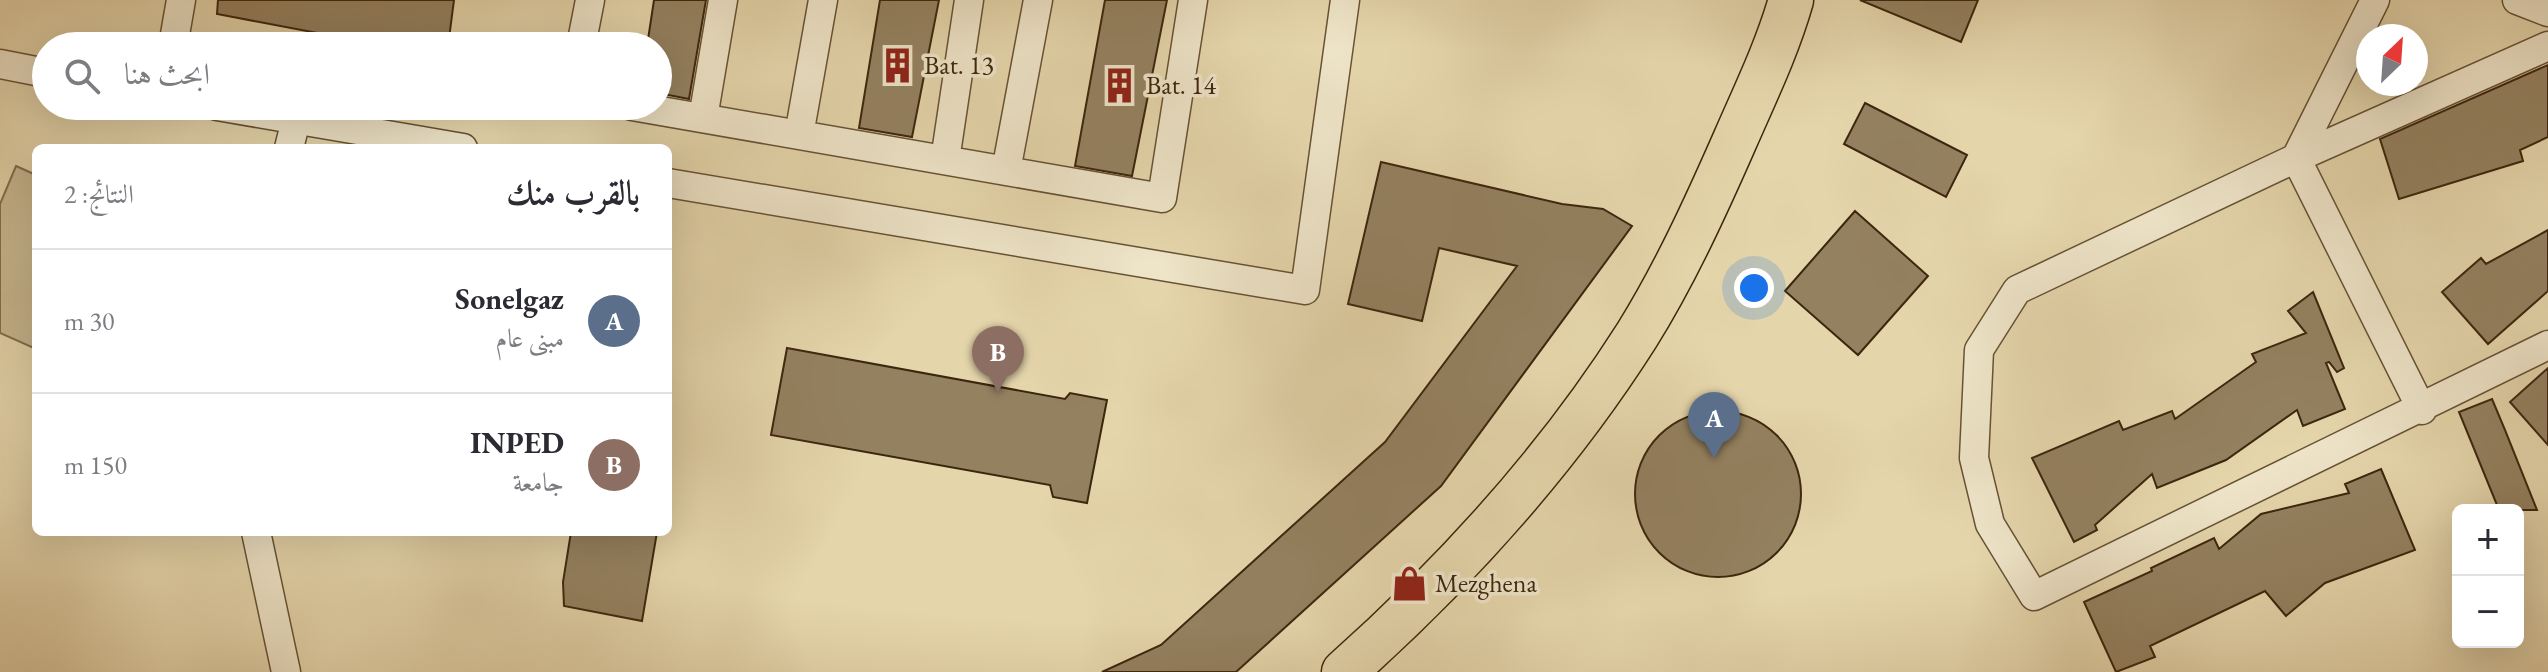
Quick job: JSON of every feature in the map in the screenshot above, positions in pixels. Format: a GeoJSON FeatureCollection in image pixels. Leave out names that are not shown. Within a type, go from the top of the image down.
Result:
{"type":"FeatureCollection","features":[{"type":"Feature","properties":{"kind":"main road"},"geometry":{"type":"LineString","coordinates":[[1344,672],[1424,601],[1537,472],[1637,334],[1707,203],[1780,38],[1791,0]]}},
{"type":"Feature","properties":{"kind":"street"},"geometry":{"type":"LineString","coordinates":[[175,32],[181,0]]}},
{"type":"Feature","properties":{"kind":"street"},"geometry":{"type":"LineString","coordinates":[[584,32],[590,0]]}},
{"type":"Feature","properties":{"kind":"street"},"geometry":{"type":"LineString","coordinates":[[703,118],[723,0]]}},
{"type":"Feature","properties":{"kind":"street"},"geometry":{"type":"LineString","coordinates":[[799,135],[823,0]]}},
{"type":"Feature","properties":{"kind":"street"},"geometry":{"type":"LineString","coordinates":[[945,160],[969,0]]}},
{"type":"Feature","properties":{"kind":"street"},"geometry":{"type":"LineString","coordinates":[[1006,171],[1038,0]]}},
{"type":"Feature","properties":{"kind":"street"},"geometry":{"type":"LineString","coordinates":[[672,113],[1162,198],[1193,0]]}},
{"type":"Feature","properties":{"kind":"street"},"geometry":{"type":"LineString","coordinates":[[672,184],[1305,290],[1345,0]]}},
{"type":"Feature","properties":{"kind":"street"},"geometry":{"type":"LineString","coordinates":[[2296,158],[2375,0]]}},
{"type":"Feature","properties":{"kind":"street"},"geometry":{"type":"LineString","coordinates":[[2517,0],[2548,12]]}},
{"type":"Feature","properties":{"kind":"street"},"geometry":{"type":"LineString","coordinates":[[2548,46],[2296,158],[2017,290],[1979,350],[1974,458],[1990,524],[2034,596],[2422,410],[2548,345]]}},
{"type":"Feature","properties":{"kind":"street"},"geometry":{"type":"LineString","coordinates":[[0,64],[32,70]]}},
{"type":"Feature","properties":{"kind":"street"},"geometry":{"type":"LineString","coordinates":[[290,144],[296,120],[439,144]]}},
{"type":"Feature","properties":{"kind":"street"},"geometry":{"type":"LineString","coordinates":[[2296,158],[2422,410]]}},
{"type":"Feature","properties":{"kind":"street"},"geometry":{"type":"LineString","coordinates":[[257,536],[286,672]]}},
{"type":"Feature","properties":{"kind":"shaded area"},"geometry":{"type":"Polygon","coordinates":[[[16,166],[32,173],[32,347],[0,333],[0,204],[16,166]]]}},
{"type":"Feature","properties":{"kind":"building"},"geometry":{"type":"Polygon","coordinates":[[[218,0],[454,0],[450,32],[312,32],[217,14],[218,0]]]}},
{"type":"Feature","properties":{"kind":"building"},"geometry":{"type":"Polygon","coordinates":[[[654,0],[706,0],[689,99],[672,96],[672,32],[649,32],[654,0]]]}},
{"type":"Feature","properties":{"kind":"building","name":"Bat. 13"},"geometry":{"type":"Polygon","coordinates":[[[880,0],[939,0],[912,137],[859,128],[880,0]]]}},
{"type":"Feature","properties":{"kind":"building","name":"Bat. 14"},"geometry":{"type":"Polygon","coordinates":[[[1105,0],[1167,0],[1132,176],[1075,166],[1105,0]]]}},
{"type":"Feature","properties":{"kind":"building"},"geometry":{"type":"Polygon","coordinates":[[[1860,0],[1978,0],[1961,42],[1860,0]]]}},
{"type":"Feature","properties":{"kind":"building"},"geometry":{"type":"Polygon","coordinates":[[[2548,65],[2548,137],[2520,150],[2523,161],[2399,199],[2380,139],[2548,65]]]}},
{"type":"Feature","properties":{"kind":"building"},"geometry":{"type":"Polygon","coordinates":[[[1865,103],[1967,155],[1946,197],[1844,144],[1865,103]]]}},
{"type":"Feature","properties":{"kind":"building"},"geometry":{"type":"Polygon","coordinates":[[[1381,162],[1562,204],[1603,209],[1632,226],[1441,486],[1236,672],[1102,672],[1161,645],[1385,442],[1517,266],[1439,248],[1422,321],[1348,304],[1381,162]]]}},
{"type":"Feature","properties":{"kind":"building"},"geometry":{"type":"Polygon","coordinates":[[[1855,211],[1928,276],[1858,355],[1785,291],[1855,211]]]}},
{"type":"Feature","properties":{"kind":"building"},"geometry":{"type":"Polygon","coordinates":[[[2548,230],[2548,291],[2488,344],[2442,292],[2481,258],[2486,264],[2548,230]]]}},
{"type":"Feature","properties":{"kind":"building"},"geometry":{"type":"Polygon","coordinates":[[[2313,292],[2344,368],[2337,372],[2329,362],[2326,363],[2345,409],[2303,426],[2297,410],[2226,460],[2157,488],[2152,474],[2095,525],[2097,530],[2074,542],[2032,458],[2119,421],[2123,430],[2172,411],[2175,419],[2256,362],[2252,354],[2306,333],[2288,311],[2313,292]]]}},
{"type":"Feature","properties":{"kind":"building"},"geometry":{"type":"Polygon","coordinates":[[[787,348],[1065,399],[1070,393],[1107,400],[1087,503],[1053,497],[1050,485],[771,435],[787,348]]]}},
{"type":"Feature","properties":{"kind":"building"},"geometry":{"type":"Polygon","coordinates":[[[2548,368],[2548,445],[2510,402],[2548,368]]]}},
{"type":"Feature","properties":{"kind":"building"},"geometry":{"type":"Polygon","coordinates":[[[2492,399],[2537,510],[2524,510],[2524,504],[2497,504],[2459,412],[2492,399]]]}},
{"type":"Feature","properties":{"kind":"building"},"geometry":{"type":"Polygon","coordinates":[[[1718,411],[1750,418],[1776,436],[1794,462],[1801,494],[1794,526],[1776,552],[1750,570],[1718,577],[1686,570],[1660,552],[1642,526],[1635,494],[1642,462],[1660,436],[1686,418],[1718,411]]]}},
{"type":"Feature","properties":{"kind":"building"},"geometry":{"type":"Polygon","coordinates":[[[2381,469],[2415,550],[2325,583],[2286,616],[2265,591],[2150,646],[2155,657],[2116,672],[2084,602],[2214,538],[2219,549],[2261,514],[2349,493],[2345,484],[2381,469]]]}},
{"type":"Feature","properties":{"kind":"building"},"geometry":{"type":"Polygon","coordinates":[[[570,536],[656,536],[642,621],[564,606],[563,582],[570,536]]]}},
{"type":"Feature","properties":{"kind":"place","name":"Bat. 13"},"geometry":{"type":"Point","coordinates":[898,65]}},
{"type":"Feature","properties":{"kind":"place","name":"Bat. 14"},"geometry":{"type":"Point","coordinates":[1120,85]}},
{"type":"Feature","properties":{"kind":"place","name":"INPED"},"geometry":{"type":"Point","coordinates":[998,392]}},
{"type":"Feature","properties":{"kind":"place","name":"Sonelgaz"},"geometry":{"type":"Point","coordinates":[1714,458]}},
{"type":"Feature","properties":{"kind":"place","name":"Mezghena"},"geometry":{"type":"Point","coordinates":[1409,583]}}]}
